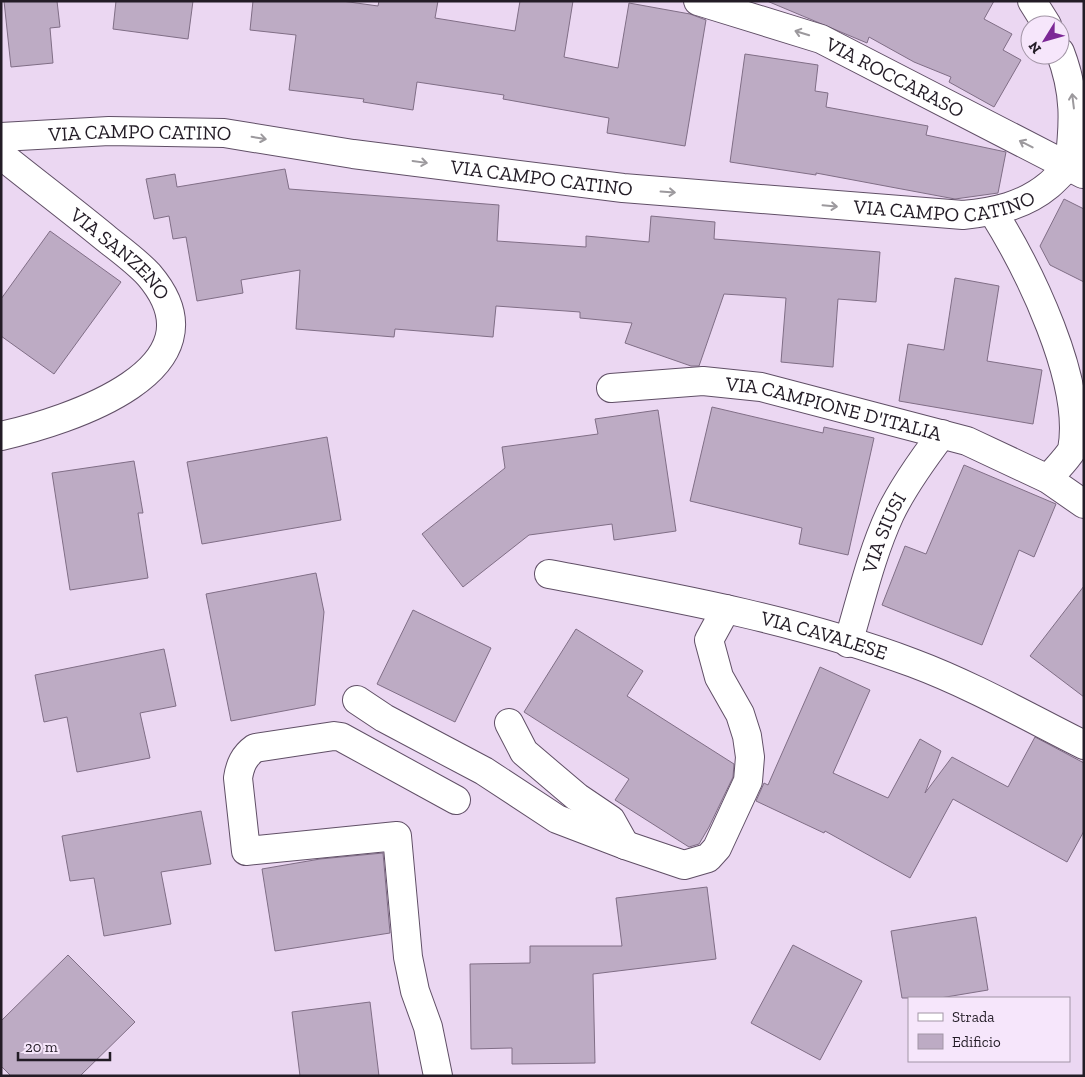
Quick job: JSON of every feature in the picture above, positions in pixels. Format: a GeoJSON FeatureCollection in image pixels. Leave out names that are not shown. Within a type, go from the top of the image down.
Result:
{"type":"FeatureCollection","features":[{"type":"Feature","properties":{"kind":"street","name":"VIA ROCCARASO"},"geometry":{"type":"LineString","coordinates":[[698,1],[821,39],[1076,170]]}},
{"type":"Feature","properties":{"kind":"street"},"geometry":{"type":"LineString","coordinates":[[1032,1],[1041,15]]}},
{"type":"Feature","properties":{"kind":"street"},"geometry":{"type":"LineString","coordinates":[[1064,65],[1074,104],[1076,170]]}},
{"type":"Feature","properties":{"kind":"street","name":"VIA CAMPO CATINO"},"geometry":{"type":"LineString","coordinates":[[1,137],[109,131],[224,133],[363,155],[623,188],[865,209],[963,215],[993,212],[1035,195],[1076,170]]}},
{"type":"Feature","properties":{"kind":"street","name":"VIA SANZENO"},"geometry":{"type":"LineString","coordinates":[[1,155],[64,203],[148,275],[162,295],[168,310],[170,326],[165,347],[157,361],[140,379],[123,391],[62,419],[1,436]]}},
{"type":"Feature","properties":{"kind":"street"},"geometry":{"type":"LineString","coordinates":[[993,212],[1056,315],[1066,340],[1079,389],[1080,421],[1077,436],[1072,450],[1048,479]]}},
{"type":"Feature","properties":{"kind":"street","name":"VIA CAMPIONE D'ITALIA"},"geometry":{"type":"LineString","coordinates":[[611,388],[703,381],[739,383],[761,387],[967,441],[1048,479],[1084,504]]}},
{"type":"Feature","properties":{"kind":"street","name":"VIA SIUSI"},"geometry":{"type":"LineString","coordinates":[[848,643],[875,551],[891,512],[908,481],[942,434]]}},
{"type":"Feature","properties":{"kind":"street","name":"VIA CAVALESE"},"geometry":{"type":"LineString","coordinates":[[549,574],[726,609],[785,623],[892,655],[948,677],[1084,745]]}},
{"type":"Feature","properties":{"kind":"street"},"geometry":{"type":"LineString","coordinates":[[357,700],[384,718],[484,771],[557,818],[625,846],[684,865],[708,858],[725,834],[748,781],[750,757],[747,736],[740,714],[719,678],[709,640],[726,609]]}},
{"type":"Feature","properties":{"kind":"street"},"geometry":{"type":"LineString","coordinates":[[509,723],[524,752],[577,797],[611,820],[625,846]]}},
{"type":"Feature","properties":{"kind":"street"},"geometry":{"type":"LineString","coordinates":[[438,1076],[428,1026],[415,991],[408,957],[397,836],[246,852],[238,778],[239,768],[248,753],[255,748],[334,736],[341,737],[456,800]]}},
{"type":"Feature","properties":{"kind":"building"},"geometry":{"type":"Polygon","coordinates":[[[4,1],[57,1],[60,27],[50,28],[53,63],[11,67],[4,1]]]}},
{"type":"Feature","properties":{"kind":"building"},"geometry":{"type":"Polygon","coordinates":[[[116,1],[193,1],[188,39],[113,29],[116,1]]]}},
{"type":"Feature","properties":{"kind":"building"},"geometry":{"type":"Polygon","coordinates":[[[253,1],[342,1],[378,6],[379,1],[438,1],[435,18],[515,31],[520,1],[573,1],[564,57],[618,68],[629,3],[690,14],[706,20],[685,146],[607,133],[609,118],[503,99],[504,95],[417,82],[413,110],[363,102],[364,99],[289,90],[296,35],[250,30],[253,1]]]}},
{"type":"Feature","properties":{"kind":"building"},"geometry":{"type":"Polygon","coordinates":[[[767,1],[994,1],[984,19],[1012,34],[1003,50],[1020,59],[1020,62],[994,107],[949,82],[951,77],[914,62],[869,37],[867,43],[767,1]]]}},
{"type":"Feature","properties":{"kind":"building"},"geometry":{"type":"Polygon","coordinates":[[[745,54],[818,65],[815,91],[828,93],[826,107],[928,126],[926,135],[1006,152],[998,193],[955,199],[816,173],[816,175],[730,162],[745,54]]]}},
{"type":"Feature","properties":{"kind":"building"},"geometry":{"type":"Polygon","coordinates":[[[285,169],[289,189],[499,205],[497,241],[586,247],[586,236],[649,242],[651,216],[715,222],[714,239],[880,252],[876,302],[838,299],[833,367],[781,362],[786,298],[724,294],[699,366],[691,366],[625,343],[632,323],[580,318],[580,312],[496,306],[493,337],[395,329],[394,337],[296,329],[300,270],[241,280],[243,293],[197,301],[186,237],[173,239],[169,216],[154,219],[146,179],[175,174],[177,187],[285,169]]]}},
{"type":"Feature","properties":{"kind":"building"},"geometry":{"type":"Polygon","coordinates":[[[1064,199],[1084,209],[1084,282],[1050,265],[1040,246],[1064,199]]]}},
{"type":"Feature","properties":{"kind":"building"},"geometry":{"type":"Polygon","coordinates":[[[50,231],[121,282],[54,374],[1,336],[1,299],[50,231]]]}},
{"type":"Feature","properties":{"kind":"building"},"geometry":{"type":"Polygon","coordinates":[[[955,278],[999,286],[987,361],[1042,370],[1033,424],[899,401],[908,344],[944,350],[955,278]]]}},
{"type":"Feature","properties":{"kind":"building"},"geometry":{"type":"Polygon","coordinates":[[[712,407],[823,433],[824,427],[874,438],[848,555],[799,544],[802,528],[690,501],[712,407]]]}},
{"type":"Feature","properties":{"kind":"building"},"geometry":{"type":"Polygon","coordinates":[[[658,410],[676,531],[614,540],[612,524],[529,535],[463,587],[422,534],[505,468],[502,447],[598,434],[595,419],[658,410]]]}},
{"type":"Feature","properties":{"kind":"building"},"geometry":{"type":"Polygon","coordinates":[[[327,437],[341,520],[202,544],[187,462],[327,437]]]}},
{"type":"Feature","properties":{"kind":"building"},"geometry":{"type":"Polygon","coordinates":[[[134,461],[143,513],[138,513],[148,578],[70,590],[52,473],[134,461]]]}},
{"type":"Feature","properties":{"kind":"building"},"geometry":{"type":"Polygon","coordinates":[[[964,465],[1056,504],[1034,557],[1019,550],[982,645],[882,605],[905,546],[926,554],[964,465]]]}},
{"type":"Feature","properties":{"kind":"building"},"geometry":{"type":"Polygon","coordinates":[[[316,573],[324,612],[315,705],[231,721],[206,594],[316,573]]]}},
{"type":"Feature","properties":{"kind":"building"},"geometry":{"type":"Polygon","coordinates":[[[1084,586],[1084,697],[1030,656],[1084,586]]]}},
{"type":"Feature","properties":{"kind":"building"},"geometry":{"type":"Polygon","coordinates":[[[413,610],[491,648],[455,722],[377,684],[413,610]]]}},
{"type":"Feature","properties":{"kind":"building"},"geometry":{"type":"Polygon","coordinates":[[[576,629],[643,671],[627,696],[734,764],[733,777],[699,844],[689,847],[615,800],[629,779],[524,712],[576,629]]]}},
{"type":"Feature","properties":{"kind":"building"},"geometry":{"type":"Polygon","coordinates":[[[164,649],[176,706],[140,713],[150,758],[77,772],[67,717],[44,722],[35,675],[164,649]]]}},
{"type":"Feature","properties":{"kind":"building"},"geometry":{"type":"Polygon","coordinates":[[[820,667],[870,690],[833,773],[888,798],[920,739],[941,751],[925,793],[952,757],[1008,787],[1035,737],[1084,763],[1084,831],[1067,862],[953,799],[910,878],[825,831],[824,833],[756,801],[764,783],[768,785],[820,667]]]}},
{"type":"Feature","properties":{"kind":"building"},"geometry":{"type":"Polygon","coordinates":[[[201,811],[211,864],[161,872],[171,924],[104,936],[94,878],[70,881],[62,836],[201,811]]]}},
{"type":"Feature","properties":{"kind":"building"},"geometry":{"type":"Polygon","coordinates":[[[383,853],[390,933],[275,951],[262,869],[320,859],[383,853]]]}},
{"type":"Feature","properties":{"kind":"building"},"geometry":{"type":"Polygon","coordinates":[[[707,887],[716,959],[593,974],[595,1063],[512,1064],[512,1048],[471,1049],[470,964],[530,963],[530,946],[622,946],[616,898],[707,887]]]}},
{"type":"Feature","properties":{"kind":"building"},"geometry":{"type":"Polygon","coordinates":[[[976,917],[988,990],[946,997],[902,998],[891,931],[976,917]]]}},
{"type":"Feature","properties":{"kind":"building"},"geometry":{"type":"Polygon","coordinates":[[[793,945],[862,981],[820,1060],[751,1023],[793,945]]]}},
{"type":"Feature","properties":{"kind":"building"},"geometry":{"type":"Polygon","coordinates":[[[68,955],[135,1022],[80,1076],[11,1076],[1,1066],[1,1021],[68,955]]]}},
{"type":"Feature","properties":{"kind":"building"},"geometry":{"type":"Polygon","coordinates":[[[370,1002],[379,1076],[300,1076],[292,1012],[370,1002]]]}}]}
